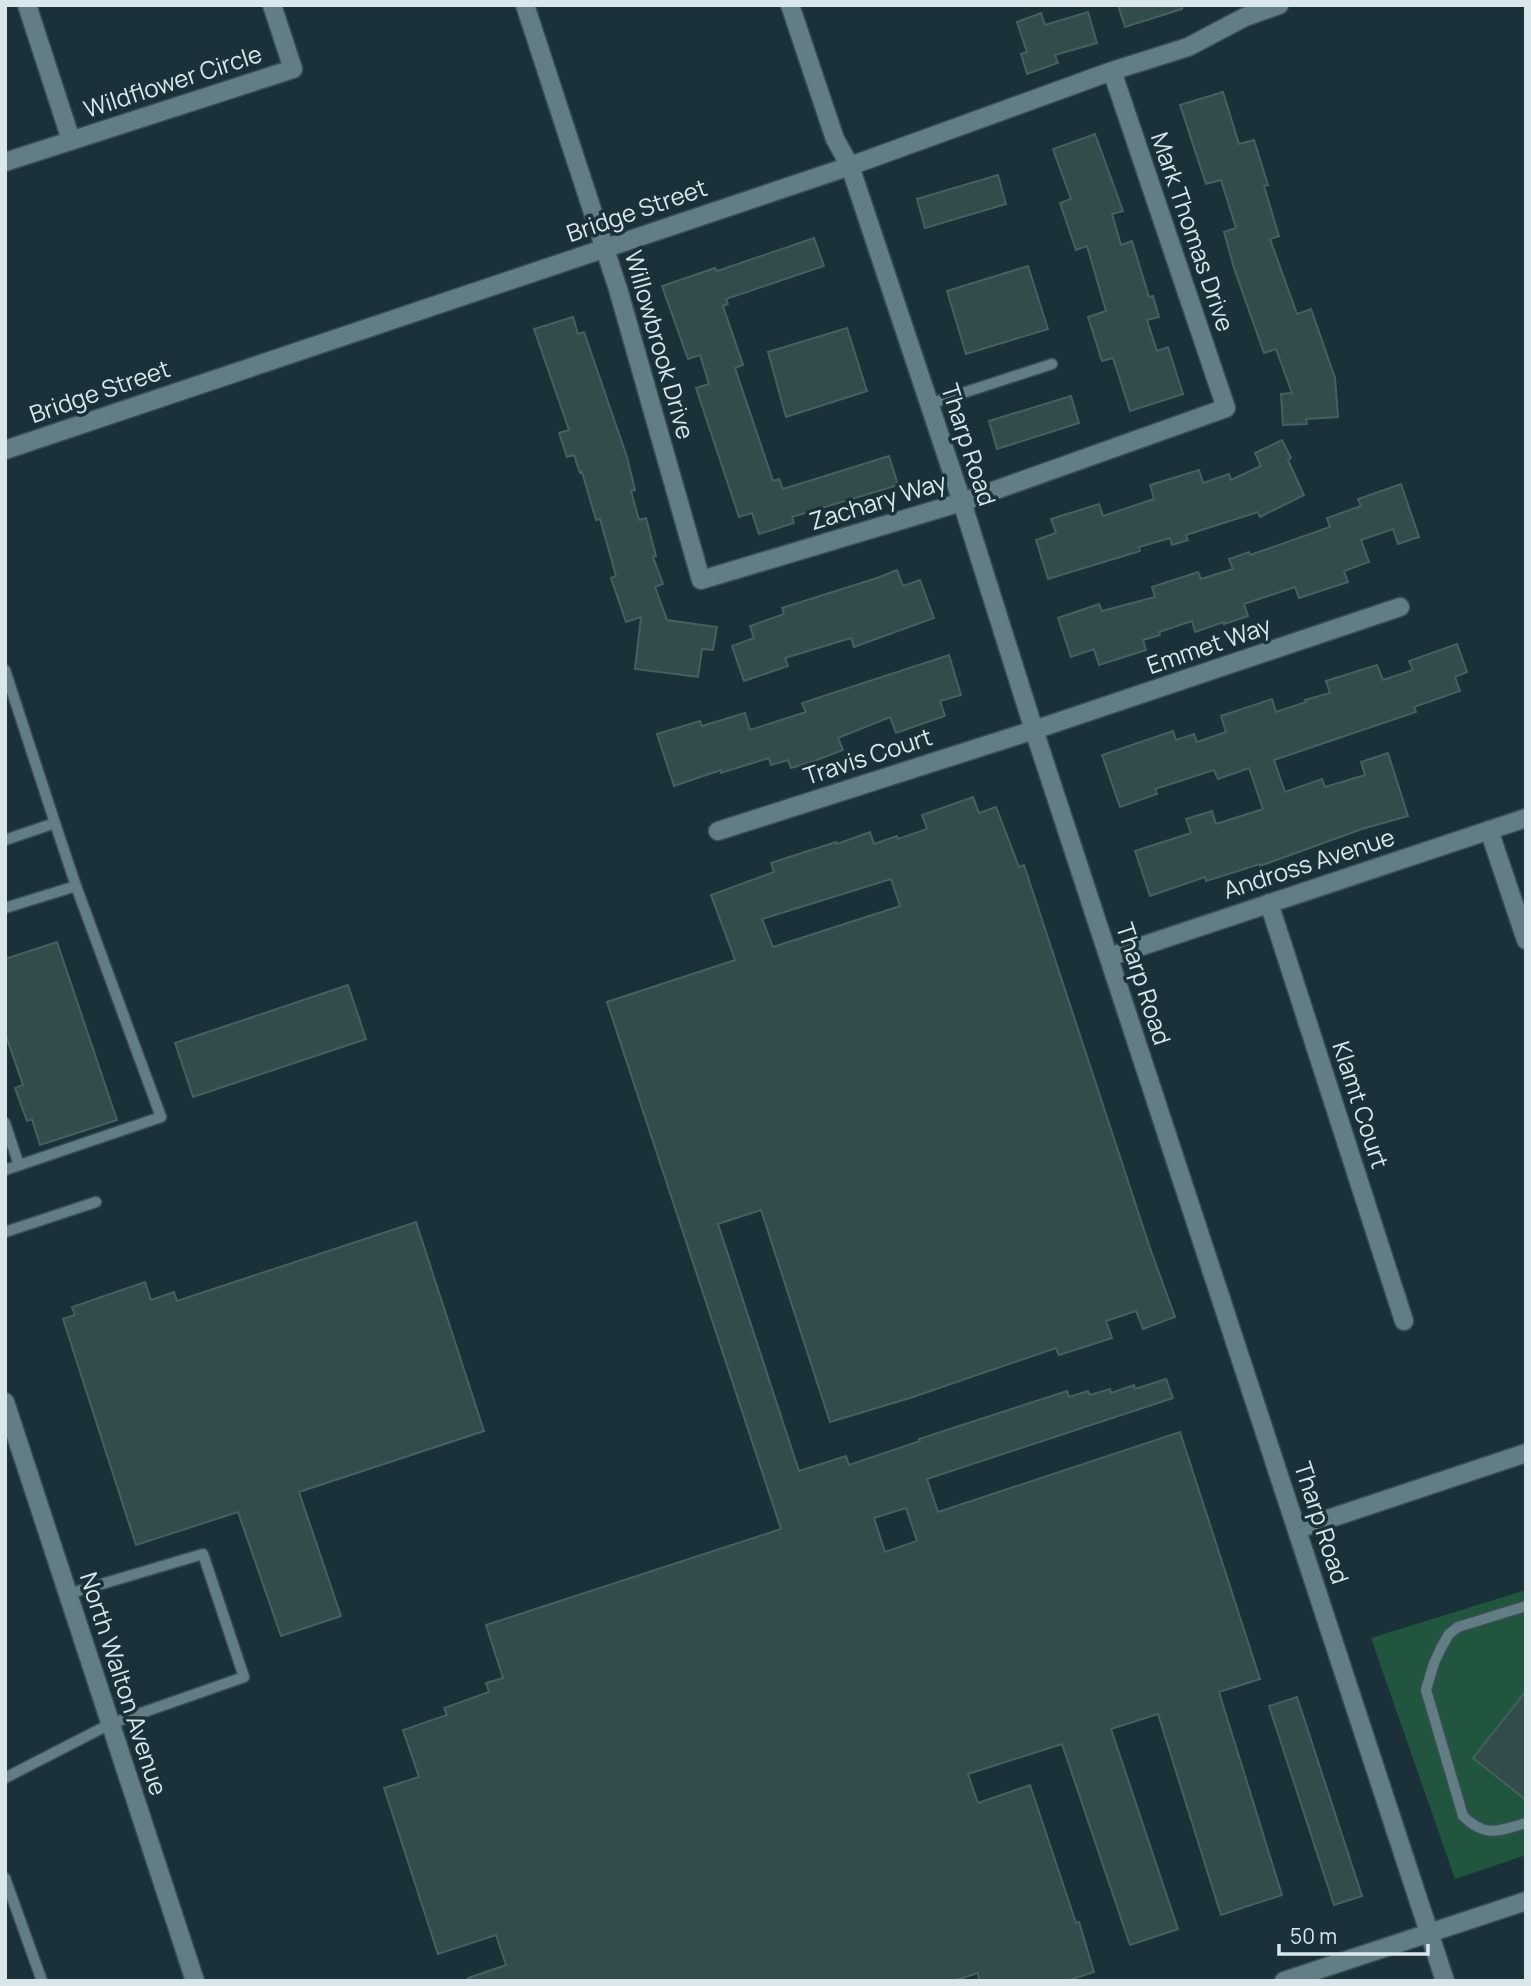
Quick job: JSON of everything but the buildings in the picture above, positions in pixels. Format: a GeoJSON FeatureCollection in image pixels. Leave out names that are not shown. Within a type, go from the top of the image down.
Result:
{"type":"FeatureCollection","features":[{"type":"Feature","properties":{"kind":"street"},"geometry":{"type":"LineString","coordinates":[[27,5],[71,140]]}},
{"type":"Feature","properties":{"kind":"street","name":"Wildflower Circle"},"geometry":{"type":"LineString","coordinates":[[5,162],[293,69],[272,5]]}},
{"type":"Feature","properties":{"kind":"street","name":"Willowbrook Drive"},"geometry":{"type":"LineString","coordinates":[[525,5],[605,248],[701,580]]}},
{"type":"Feature","properties":{"kind":"street","name":"Tharp Road"},"geometry":{"type":"LineString","coordinates":[[790,5],[835,139],[850,166],[962,502],[1034,730],[1445,1981]]}},
{"type":"Feature","properties":{"kind":"street","name":"Bridge Street"},"geometry":{"type":"LineString","coordinates":[[5,450],[850,166],[1112,71],[1188,47],[1245,17],[1279,5]]}},
{"type":"Feature","properties":{"kind":"street","name":"Mark Thomas Drive"},"geometry":{"type":"LineString","coordinates":[[1112,71],[1226,408]]}},
{"type":"Feature","properties":{"kind":"street","name":"Zachary Way"},"geometry":{"type":"LineString","coordinates":[[701,580],[962,502],[1226,408]]}},
{"type":"Feature","properties":{"kind":"street","name":"Emmet Way"},"geometry":{"type":"LineString","coordinates":[[1034,730],[1399,607]]}},
{"type":"Feature","properties":{"kind":"street","name":"Travis Court"},"geometry":{"type":"LineString","coordinates":[[718,831],[1034,730]]}},
{"type":"Feature","properties":{"kind":"street","name":"Andross Avenue"},"geometry":{"type":"LineString","coordinates":[[1109,957],[1526,818]]}},
{"type":"Feature","properties":{"kind":"street"},"geometry":{"type":"LineString","coordinates":[[1489,830],[1526,940]]}},
{"type":"Feature","properties":{"kind":"street","name":"Klamt Court"},"geometry":{"type":"LineString","coordinates":[[1269,903],[1404,1321]]}},
{"type":"Feature","properties":{"kind":"street","name":"North Walton Avenue"},"geometry":{"type":"LineString","coordinates":[[5,1402],[195,1981]]}},
{"type":"Feature","properties":{"kind":"street"},"geometry":{"type":"LineString","coordinates":[[1298,1529],[1526,1453]]}},
{"type":"Feature","properties":{"kind":"street"},"geometry":{"type":"LineString","coordinates":[[1284,1981],[1526,1900]]}},
{"type":"Feature","properties":{"kind":"lane"},"geometry":{"type":"LineString","coordinates":[[929,404],[1052,363]]}},
{"type":"Feature","properties":{"kind":"lane"},"geometry":{"type":"LineString","coordinates":[[5,670],[76,886],[161,1117],[5,1170]]}},
{"type":"Feature","properties":{"kind":"lane"},"geometry":{"type":"LineString","coordinates":[[5,840],[55,823]]}},
{"type":"Feature","properties":{"kind":"lane"},"geometry":{"type":"LineString","coordinates":[[5,908],[76,886]]}},
{"type":"Feature","properties":{"kind":"lane"},"geometry":{"type":"LineString","coordinates":[[5,1123],[19,1165]]}},
{"type":"Feature","properties":{"kind":"lane"},"geometry":{"type":"LineString","coordinates":[[5,1232],[96,1202]]}},
{"type":"Feature","properties":{"kind":"lane"},"geometry":{"type":"LineString","coordinates":[[5,1778],[110,1724],[244,1677],[203,1554],[68,1594]]}},
{"type":"Feature","properties":{"kind":"lane"},"geometry":{"type":"LineString","coordinates":[[1526,1606],[1458,1627],[1449,1634],[1434,1663],[1426,1690],[1463,1816],[1474,1827],[1496,1832],[1526,1823]]}},
{"type":"Feature","properties":{"kind":"lane"},"geometry":{"type":"LineString","coordinates":[[5,1878],[43,1981]]}},
{"type":"Feature","properties":{"kind":"green space"},"geometry":{"type":"Polygon","coordinates":[[[1526,1590],[1526,1855],[1455,1879],[1371,1638],[1526,1590]]]}}]}
